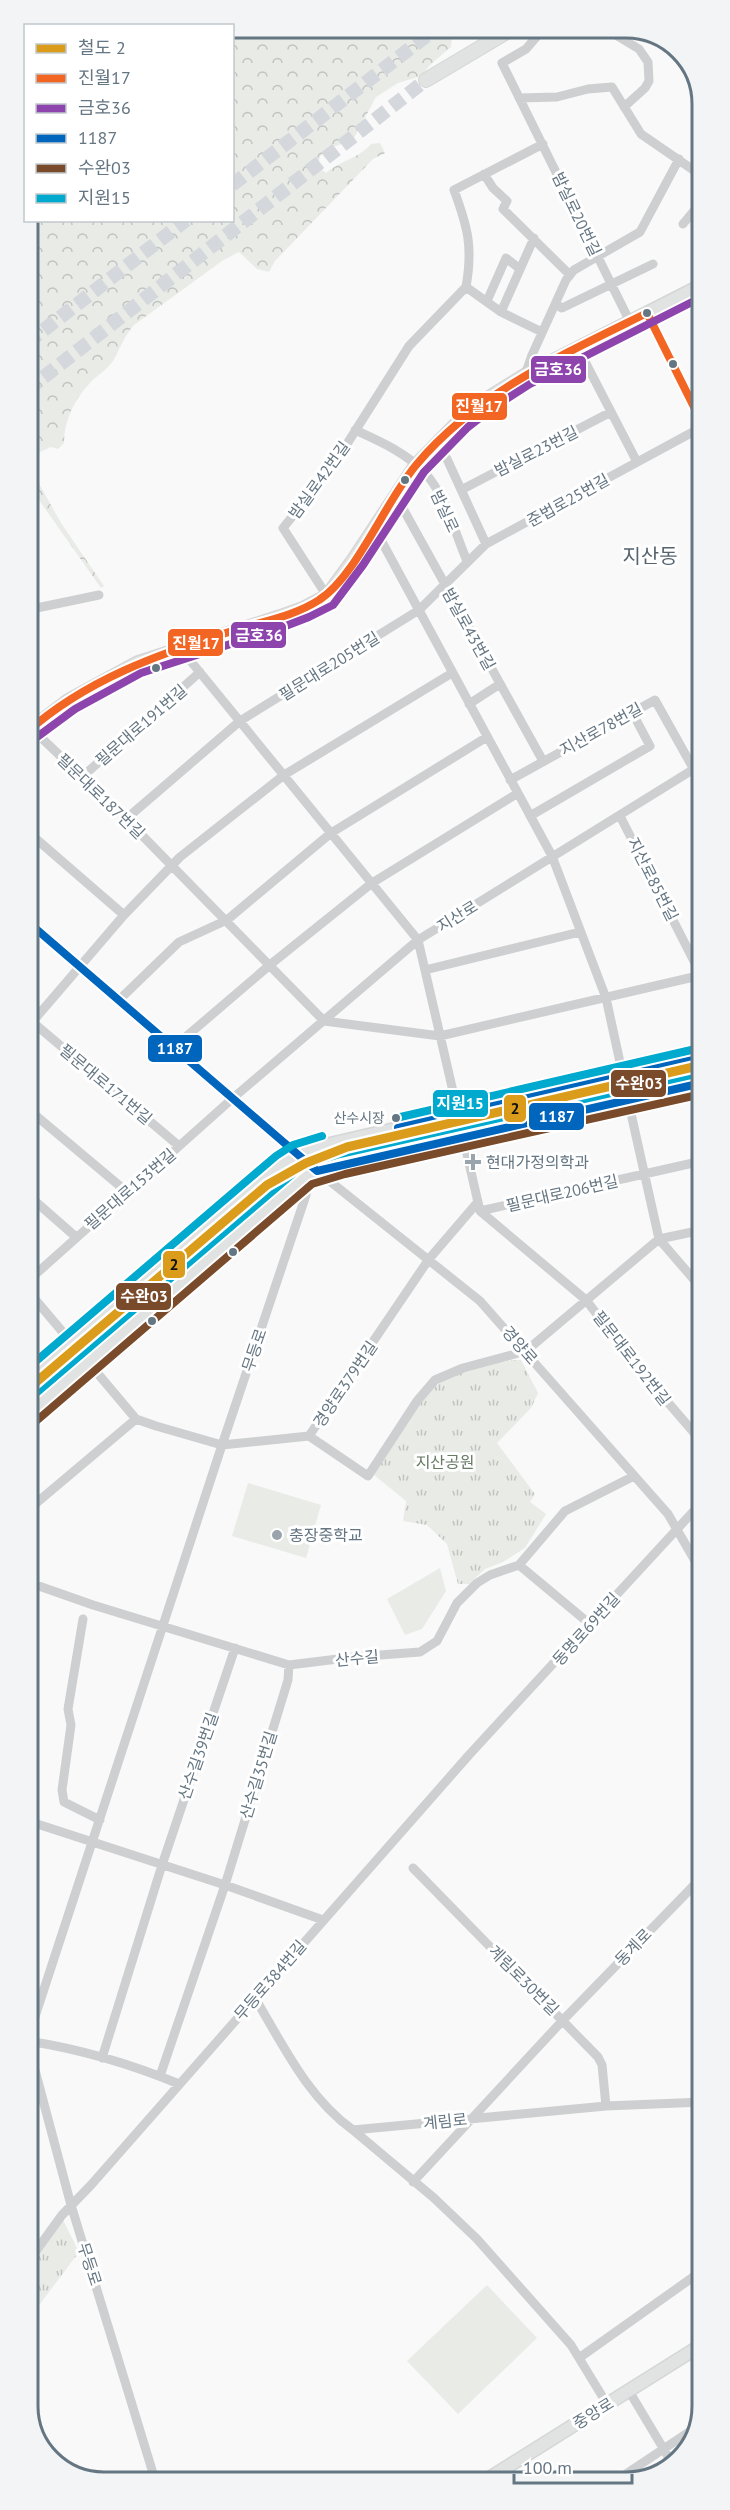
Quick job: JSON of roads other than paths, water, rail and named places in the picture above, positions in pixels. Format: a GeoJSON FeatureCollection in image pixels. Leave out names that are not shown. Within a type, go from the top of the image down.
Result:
{"type":"FeatureCollection","features":[{"type":"Feature","properties":{"kind":"highway"},"geometry":{"type":"LineString","coordinates":[[426,80],[497,38]]}},
{"type":"Feature","properties":{"kind":"main road"},"geometry":{"type":"LineString","coordinates":[[38,722],[101,680],[137,663],[296,611],[327,596],[375,529],[416,465],[436,442],[488,398],[525,375],[692,290]]}},
{"type":"Feature","properties":{"kind":"main road"},"geometry":{"type":"LineString","coordinates":[[38,1373],[270,1174],[297,1155],[330,1144],[458,1113],[692,1060]]}},
{"type":"Feature","properties":{"kind":"main road"},"geometry":{"type":"LineString","coordinates":[[38,1405],[312,1173],[692,1085]]}},
{"type":"Feature","properties":{"kind":"main road","name":"중앙로"},"geometry":{"type":"LineString","coordinates":[[505,2472],[692,2351]]}},
{"type":"Feature","properties":{"kind":"street","name":"밤실로20번길"},"geometry":{"type":"LineString","coordinates":[[535,38],[526,50],[501,63],[630,322]]}},
{"type":"Feature","properties":{"kind":"street"},"geometry":{"type":"LineString","coordinates":[[620,38],[639,50],[648,62],[649,81],[645,88],[624,107]]}},
{"type":"Feature","properties":{"kind":"street"},"geometry":{"type":"LineString","coordinates":[[519,98],[557,97],[588,89],[612,87],[641,134],[692,169]]}},
{"type":"Feature","properties":{"kind":"street"},"geometry":{"type":"LineString","coordinates":[[355,430],[409,346],[466,287],[471,257],[466,221],[454,190],[543,144]]}},
{"type":"Feature","properties":{"kind":"street"},"geometry":{"type":"LineString","coordinates":[[525,375],[542,332],[559,306],[570,275],[574,270],[640,232],[679,159]]}},
{"type":"Feature","properties":{"kind":"street"},"geometry":{"type":"LineString","coordinates":[[484,174],[493,188],[507,201],[503,209],[570,275]]}},
{"type":"Feature","properties":{"kind":"street"},"geometry":{"type":"LineString","coordinates":[[683,224],[692,213]]}},
{"type":"Feature","properties":{"kind":"street"},"geometry":{"type":"LineString","coordinates":[[501,312],[534,238]]}},
{"type":"Feature","properties":{"kind":"street"},"geometry":{"type":"LineString","coordinates":[[487,302],[506,258],[520,269]]}},
{"type":"Feature","properties":{"kind":"street"},"geometry":{"type":"LineString","coordinates":[[559,306],[653,264]]}},
{"type":"Feature","properties":{"kind":"street"},"geometry":{"type":"LineString","coordinates":[[466,287],[501,312],[542,332]]}},
{"type":"Feature","properties":{"kind":"street"},"geometry":{"type":"LineString","coordinates":[[647,313],[692,395]]}},
{"type":"Feature","properties":{"kind":"street"},"geometry":{"type":"LineString","coordinates":[[578,348],[637,462]]}},
{"type":"Feature","properties":{"kind":"street","name":"밤실로23번길"},"geometry":{"type":"LineString","coordinates":[[461,490],[611,412]]}},
{"type":"Feature","properties":{"kind":"street","name":"밤실로42번길"},"geometry":{"type":"LineString","coordinates":[[327,596],[283,528],[333,465],[355,430],[389,446],[416,465]]}},
{"type":"Feature","properties":{"kind":"street","name":"준법로25번길"},"geometry":{"type":"LineString","coordinates":[[444,585],[486,544],[692,432]]}},
{"type":"Feature","properties":{"kind":"street"},"geometry":{"type":"LineString","coordinates":[[436,442],[486,544]]}},
{"type":"Feature","properties":{"kind":"street","name":"밤실로"},"geometry":{"type":"LineString","coordinates":[[416,465],[426,474],[440,498],[467,561]]}},
{"type":"Feature","properties":{"kind":"street","name":"밤실로43번길"},"geometry":{"type":"LineString","coordinates":[[396,496],[543,762]]}},
{"type":"Feature","properties":{"kind":"street"},"geometry":{"type":"LineString","coordinates":[[375,529],[552,856],[606,998],[622,1076]]}},
{"type":"Feature","properties":{"kind":"street","name":"필문대로205번길"},"geometry":{"type":"LineString","coordinates":[[240,721],[418,610],[444,585]]}},
{"type":"Feature","properties":{"kind":"street"},"geometry":{"type":"LineString","coordinates":[[38,608],[99,595]]}},
{"type":"Feature","properties":{"kind":"street","name":"필문대로191번길"},"geometry":{"type":"LineString","coordinates":[[180,648],[418,940],[458,1113]]}},
{"type":"Feature","properties":{"kind":"street","name":"필문대로191번길"},"geometry":{"type":"LineString","coordinates":[[82,777],[200,672]]}},
{"type":"Feature","properties":{"kind":"street"},"geometry":{"type":"LineString","coordinates":[[38,1012],[171,864],[284,775],[452,673]]}},
{"type":"Feature","properties":{"kind":"street"},"geometry":{"type":"LineString","coordinates":[[469,704],[500,684]]}},
{"type":"Feature","properties":{"kind":"street","name":"지산로78번길"},"geometry":{"type":"LineString","coordinates":[[510,780],[655,700],[692,757]]}},
{"type":"Feature","properties":{"kind":"street"},"geometry":{"type":"LineString","coordinates":[[530,816],[650,746],[632,712]]}},
{"type":"Feature","properties":{"kind":"street"},"geometry":{"type":"LineString","coordinates":[[126,819],[240,721]]}},
{"type":"Feature","properties":{"kind":"street","name":"필문대로187번길"},"geometry":{"type":"LineString","coordinates":[[38,736],[126,819],[271,964],[324,1021]]}},
{"type":"Feature","properties":{"kind":"street"},"geometry":{"type":"LineString","coordinates":[[119,1000],[179,942],[227,920],[331,833],[487,737]]}},
{"type":"Feature","properties":{"kind":"street","name":"지산로"},"geometry":{"type":"LineString","coordinates":[[233,1098],[418,940],[692,770]]}},
{"type":"Feature","properties":{"kind":"street"},"geometry":{"type":"LineString","coordinates":[[174,1047],[271,964],[372,884],[518,793]]}},
{"type":"Feature","properties":{"kind":"street","name":"지산로85번길"},"geometry":{"type":"LineString","coordinates":[[620,816],[692,956]]}},
{"type":"Feature","properties":{"kind":"street"},"geometry":{"type":"LineString","coordinates":[[38,841],[124,915]]}},
{"type":"Feature","properties":{"kind":"street"},"geometry":{"type":"LineString","coordinates":[[38,931],[297,1155]]}},
{"type":"Feature","properties":{"kind":"street"},"geometry":{"type":"LineString","coordinates":[[425,969],[580,932]]}},
{"type":"Feature","properties":{"kind":"street","name":"지산로85번길"},"geometry":{"type":"LineString","coordinates":[[606,998],[692,977]]}},
{"type":"Feature","properties":{"kind":"street"},"geometry":{"type":"LineString","coordinates":[[324,1021],[440,1036],[606,998]]}},
{"type":"Feature","properties":{"kind":"street","name":"필문대로171번길"},"geometry":{"type":"LineString","coordinates":[[38,1029],[179,1146]]}},
{"type":"Feature","properties":{"kind":"street","name":"필문대로153번길"},"geometry":{"type":"LineString","coordinates":[[38,1272],[233,1098]]}},
{"type":"Feature","properties":{"kind":"street"},"geometry":{"type":"LineString","coordinates":[[628,1100],[659,1239],[692,1277]]}},
{"type":"Feature","properties":{"kind":"street"},"geometry":{"type":"LineString","coordinates":[[38,1117],[127,1192]]}},
{"type":"Feature","properties":{"kind":"street"},"geometry":{"type":"LineString","coordinates":[[429,1259],[478,1207],[463,1137]]}},
{"type":"Feature","properties":{"kind":"street","name":"경양로"},"geometry":{"type":"LineString","coordinates":[[297,1155],[312,1173],[429,1259],[480,1301],[668,1514],[692,1556]]}},
{"type":"Feature","properties":{"kind":"street","name":"필문대로206번길"},"geometry":{"type":"LineString","coordinates":[[478,1207],[692,1163]]}},
{"type":"Feature","properties":{"kind":"street","name":"무등로"},"geometry":{"type":"LineString","coordinates":[[38,2010],[312,1173]]}},
{"type":"Feature","properties":{"kind":"street"},"geometry":{"type":"LineString","coordinates":[[38,1203],[76,1237]]}},
{"type":"Feature","properties":{"kind":"street","name":"필문대로192번길"},"geometry":{"type":"LineString","coordinates":[[478,1207],[586,1300],[634,1363],[692,1431]]}},
{"type":"Feature","properties":{"kind":"street"},"geometry":{"type":"LineString","coordinates":[[586,1300],[659,1239],[692,1232]]}},
{"type":"Feature","properties":{"kind":"street","name":"경양로379번길"},"geometry":{"type":"LineString","coordinates":[[222,1444],[309,1436],[429,1259]]}},
{"type":"Feature","properties":{"kind":"street","name":"필문대로192번길"},"geometry":{"type":"LineString","coordinates":[[526,1351],[586,1300]]}},
{"type":"Feature","properties":{"kind":"street"},"geometry":{"type":"LineString","coordinates":[[38,1303],[72,1343]]}},
{"type":"Feature","properties":{"kind":"street"},"geometry":{"type":"LineString","coordinates":[[309,1436],[369,1476],[417,1401],[435,1380],[463,1368],[526,1351]]}},
{"type":"Feature","properties":{"kind":"street"},"geometry":{"type":"LineString","coordinates":[[88,1362],[136,1419],[222,1444]]}},
{"type":"Feature","properties":{"kind":"street"},"geometry":{"type":"LineString","coordinates":[[38,1502],[136,1419]]}},
{"type":"Feature","properties":{"kind":"street"},"geometry":{"type":"LineString","coordinates":[[591,1625],[519,1566],[565,1511],[634,1476]]}},
{"type":"Feature","properties":{"kind":"street","name":"동명로69번길"},"geometry":{"type":"LineString","coordinates":[[469,1755],[591,1625],[692,1512]]}},
{"type":"Feature","properties":{"kind":"street","name":"산수길"},"geometry":{"type":"LineString","coordinates":[[38,1586],[289,1665],[420,1652],[427,1649],[438,1641],[457,1603],[469,1590],[490,1575],[519,1566]]}},
{"type":"Feature","properties":{"kind":"street"},"geometry":{"type":"LineString","coordinates":[[83,1619],[68,1709],[70,1725],[62,1787],[64,1802],[100,1820]]}},
{"type":"Feature","properties":{"kind":"street","name":"산수길39번길"},"geometry":{"type":"LineString","coordinates":[[102,2058],[162,1865],[235,1648]]}},
{"type":"Feature","properties":{"kind":"street","name":"산수길35번길"},"geometry":{"type":"LineString","coordinates":[[160,2076],[225,1885],[288,1680],[289,1665]]}},
{"type":"Feature","properties":{"kind":"street","name":"무등로384번길"},"geometry":{"type":"LineString","coordinates":[[38,2247],[52,2227],[469,1755]]}},
{"type":"Feature","properties":{"kind":"street"},"geometry":{"type":"LineString","coordinates":[[38,1824],[225,1885],[322,1920]]}},
{"type":"Feature","properties":{"kind":"street","name":"계림로30번길"},"geometry":{"type":"LineString","coordinates":[[413,1868],[564,2019],[600,2060],[606,2106]]}},
{"type":"Feature","properties":{"kind":"street","name":"동계로"},"geometry":{"type":"LineString","coordinates":[[413,2182],[564,2019],[692,1887]]}},
{"type":"Feature","properties":{"kind":"street"},"geometry":{"type":"LineString","coordinates":[[255,1998],[314,2094],[334,2116],[434,2198],[477,2239],[571,2345],[607,2404]]}},
{"type":"Feature","properties":{"kind":"street"},"geometry":{"type":"LineString","coordinates":[[38,2043],[102,2058],[179,2084]]}},
{"type":"Feature","properties":{"kind":"street","name":"무등로"},"geometry":{"type":"LineString","coordinates":[[38,2078],[72,2205],[153,2472]]}},
{"type":"Feature","properties":{"kind":"street","name":"계림로"},"geometry":{"type":"LineString","coordinates":[[353,2130],[606,2106],[692,2102]]}},
{"type":"Feature","properties":{"kind":"street"},"geometry":{"type":"LineString","coordinates":[[579,2358],[692,2278]]}},
{"type":"Feature","properties":{"kind":"street"},"geometry":{"type":"LineString","coordinates":[[629,2391],[669,2457]]}},
{"type":"Feature","properties":{"kind":"street"},"geometry":{"type":"LineString","coordinates":[[629,2472],[687,2433]]}},
{"type":"Feature","properties":{"kind":"tunnel"},"geometry":{"type":"LineString","coordinates":[[234,183],[424,38]]}},
{"type":"Feature","properties":{"kind":"tunnel"},"geometry":{"type":"LineString","coordinates":[[38,381],[426,80]]}},
{"type":"Feature","properties":{"kind":"tunnel"},"geometry":{"type":"LineString","coordinates":[[38,334],[183,222]]}},
{"type":"Feature","properties":{"kind":"rail line","name":"2"},"geometry":{"type":"LineString","coordinates":[[38,1380],[267,1185],[306,1163],[347,1147],[692,1067]]}},
{"type":"Feature","properties":{"kind":"place","name":"산수시장"},"geometry":{"type":"Point","coordinates":[396,1118]}},
{"type":"Feature","properties":{"kind":"place","name":"현대가정의학과"},"geometry":{"type":"Point","coordinates":[473,1162]}},
{"type":"Feature","properties":{"kind":"place","name":"충장중학교"},"geometry":{"type":"Point","coordinates":[277,1535]}},
{"type":"Feature","properties":{"kind":"district","name":"지산동"},"geometry":{"type":"Point","coordinates":[650,556]}},
{"type":"Feature","properties":{"kind":"park label","name":"지산공원"},"geometry":{"type":"Point","coordinates":[445,1462]}}]}
